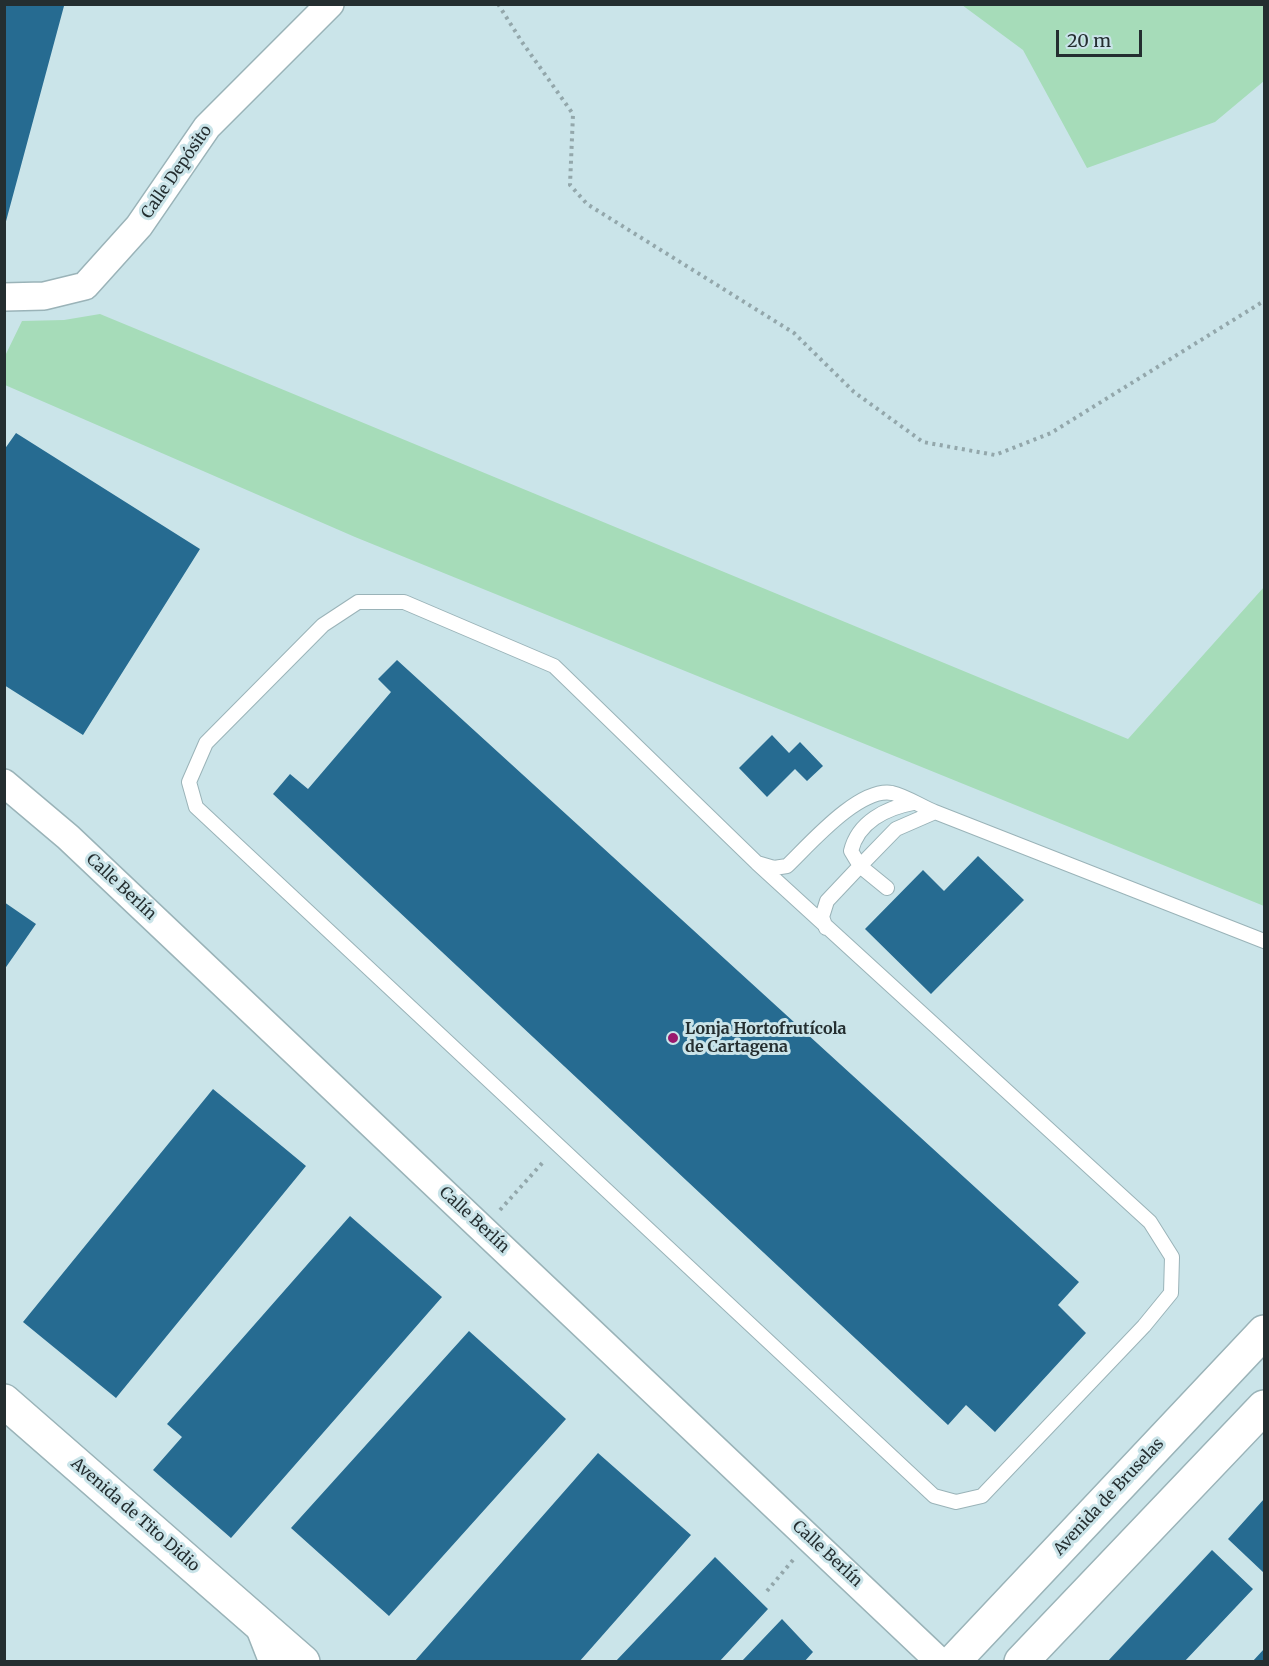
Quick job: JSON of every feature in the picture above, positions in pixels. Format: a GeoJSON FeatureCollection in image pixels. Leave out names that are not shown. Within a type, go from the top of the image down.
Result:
{"type":"FeatureCollection","features":[{"type":"Feature","properties":{"kind":"main road","name":"Avenida de Bruselas"},"geometry":{"type":"LineString","coordinates":[[953,1662],[1264,1332]]}},
{"type":"Feature","properties":{"kind":"main road","name":"Avenida de Tito Didio"},"geometry":{"type":"LineString","coordinates":[[7,1404],[303,1662]]}},
{"type":"Feature","properties":{"kind":"main road"},"geometry":{"type":"LineString","coordinates":[[1021,1662],[1264,1407]]}},
{"type":"Feature","properties":{"kind":"street","name":"Calle Depósito"},"geometry":{"type":"LineString","coordinates":[[4,297],[44,296],[85,286],[139,226],[207,127],[330,4]]}},
{"type":"Feature","properties":{"kind":"street","name":"Calle Berlín"},"geometry":{"type":"LineString","coordinates":[[4,783],[68,837],[940,1662]]}},
{"type":"Feature","properties":{"kind":"street","name":"Avenida de Tito Didio"},"geometry":{"type":"LineString","coordinates":[[256,1620],[273,1662]]}},
{"type":"Feature","properties":{"kind":"lane"},"geometry":{"type":"LineString","coordinates":[[358,602],[404,602],[554,666],[826,928],[1150,1222],[1172,1257],[1171,1293],[1144,1326],[982,1496],[956,1502],[934,1496],[196,807],[189,782],[207,743],[322,625],[358,602]]}},
{"type":"Feature","properties":{"kind":"lane"},"geometry":{"type":"LineString","coordinates":[[757,863],[774,868],[787,866],[853,804],[872,794],[892,793],[1264,941]]}},
{"type":"Feature","properties":{"kind":"lane"},"geometry":{"type":"LineString","coordinates":[[887,888],[860,866],[851,851],[854,838],[873,819],[894,807],[914,803]]}},
{"type":"Feature","properties":{"kind":"lane"},"geometry":{"type":"LineString","coordinates":[[826,928],[822,916],[827,901],[896,829],[935,812]]}},
{"type":"Feature","properties":{"kind":"path"},"geometry":{"type":"LineString","coordinates":[[498,4],[573,114],[570,185],[587,204],[794,333],[854,392],[923,442],[995,455],[1051,433],[1264,301]]}},
{"type":"Feature","properties":{"kind":"path"},"geometry":{"type":"LineString","coordinates":[[483,1228],[559,1145]]}},
{"type":"Feature","properties":{"kind":"path"},"geometry":{"type":"LineString","coordinates":[[767,1591],[811,1539]]}},
{"type":"Feature","properties":{"kind":"green space"},"geometry":{"type":"Polygon","coordinates":[[[962,5],[1264,5],[1264,81],[1215,122],[1087,168],[1023,50],[962,5]]]}},
{"type":"Feature","properties":{"kind":"green space"},"geometry":{"type":"Polygon","coordinates":[[[100,314],[1128,739],[1264,587],[1264,906],[355,537],[5,385],[5,356],[22,321],[64,320],[100,314]]]}},
{"type":"Feature","properties":{"kind":"building"},"geometry":{"type":"Polygon","coordinates":[[[4,4],[64,6],[5,225],[4,4]]]}},
{"type":"Feature","properties":{"kind":"building"},"geometry":{"type":"Polygon","coordinates":[[[16,433],[200,549],[83,735],[4,685],[4,450],[16,433]]]}},
{"type":"Feature","properties":{"kind":"building","name":"Lonja Hortofrutícola de Cartagena"},"geometry":{"type":"Polygon","coordinates":[[[397,660],[1079,1282],[1058,1305],[1086,1333],[995,1432],[966,1405],[948,1425],[273,794],[290,774],[308,789],[391,692],[378,679],[397,660]]]}},
{"type":"Feature","properties":{"kind":"building"},"geometry":{"type":"Polygon","coordinates":[[[772,735],[789,753],[800,742],[823,766],[807,781],[795,769],[767,797],[739,768],[772,735]]]}},
{"type":"Feature","properties":{"kind":"building"},"geometry":{"type":"Polygon","coordinates":[[[978,856],[1024,900],[931,994],[865,929],[923,870],[944,891],[978,856]]]}},
{"type":"Feature","properties":{"kind":"building"},"geometry":{"type":"Polygon","coordinates":[[[4,902],[36,924],[4,970],[4,902]]]}},
{"type":"Feature","properties":{"kind":"building"},"geometry":{"type":"Polygon","coordinates":[[[213,1089],[306,1166],[116,1398],[23,1322],[213,1089]]]}},
{"type":"Feature","properties":{"kind":"building"},"geometry":{"type":"Polygon","coordinates":[[[350,1216],[442,1297],[231,1538],[153,1470],[182,1437],[167,1424],[350,1216]]]}},
{"type":"Feature","properties":{"kind":"building"},"geometry":{"type":"Polygon","coordinates":[[[469,1331],[566,1419],[389,1616],[291,1528],[469,1331]]]}},
{"type":"Feature","properties":{"kind":"building"},"geometry":{"type":"Polygon","coordinates":[[[598,1453],[691,1535],[579,1662],[414,1662],[598,1453]]]}},
{"type":"Feature","properties":{"kind":"building"},"geometry":{"type":"Polygon","coordinates":[[[1264,1499],[1264,1573],[1228,1539],[1264,1499]]]}},
{"type":"Feature","properties":{"kind":"building"},"geometry":{"type":"Polygon","coordinates":[[[1212,1550],[1253,1589],[1184,1662],[1107,1662],[1212,1550]]]}},
{"type":"Feature","properties":{"kind":"building"},"geometry":{"type":"Polygon","coordinates":[[[715,1557],[768,1609],[719,1662],[615,1662],[715,1557]]]}},
{"type":"Feature","properties":{"kind":"building"},"geometry":{"type":"Polygon","coordinates":[[[782,1619],[813,1652],[804,1662],[741,1662],[782,1619]]]}},
{"type":"Feature","properties":{"kind":"building"},"geometry":{"type":"Polygon","coordinates":[[[1264,1649],[1264,1662],[1252,1662],[1264,1649]]]}},
{"type":"Feature","properties":{"kind":"place","name":"Lonja Hortofrutícola de Cartagena"},"geometry":{"type":"Point","coordinates":[673,1038]}}]}
